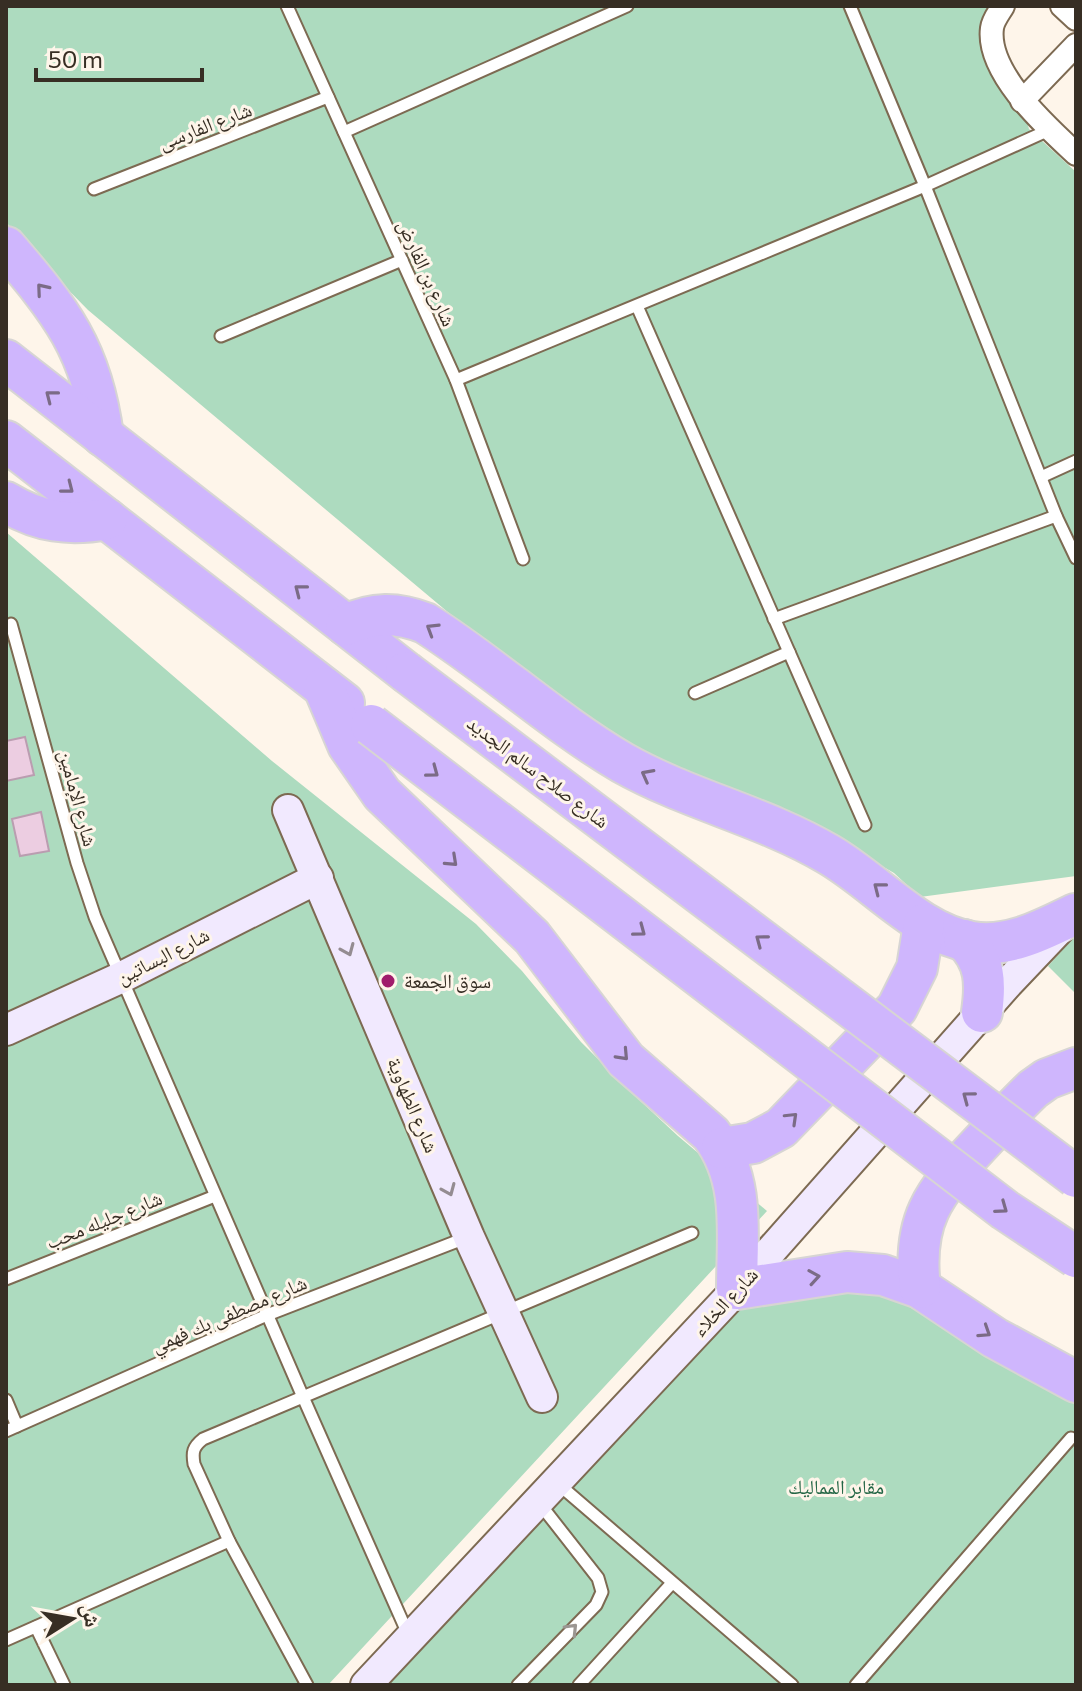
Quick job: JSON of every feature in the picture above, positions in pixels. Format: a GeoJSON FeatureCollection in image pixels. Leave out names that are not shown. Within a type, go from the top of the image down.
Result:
{"type":"FeatureCollection","features":[{"type":"Feature","properties":{"kind":"highway"},"geometry":{"type":"LineString","coordinates":[[6,247],[59,310],[72,332],[93,381],[103,436]]}},
{"type":"Feature","properties":{"kind":"highway","name":"شارع صلاح سالم الجديد"},"geometry":{"type":"LineString","coordinates":[[8,361],[406,672],[1076,1177]]}},
{"type":"Feature","properties":{"kind":"highway"},"geometry":{"type":"LineString","coordinates":[[6,441],[371,725],[1005,1210],[1076,1257]]}},
{"type":"Feature","properties":{"kind":"highway"},"geometry":{"type":"LineString","coordinates":[[6,502],[44,520],[65,523],[107,519]]}},
{"type":"Feature","properties":{"kind":"highway"},"geometry":{"type":"LineString","coordinates":[[346,625],[358,619],[385,614],[425,623],[623,762],[686,795],[753,818],[815,846],[945,936],[998,944],[1043,930],[1075,913]]}},
{"type":"Feature","properties":{"kind":"highway"},"geometry":{"type":"LineString","coordinates":[[324,688],[348,745],[382,794],[515,920],[547,956],[626,1060],[711,1134],[722,1148],[730,1163],[737,1196],[737,1289],[847,1272],[883,1275],[920,1288],[995,1338],[1076,1382]]}},
{"type":"Feature","properties":{"kind":"highway"},"geometry":{"type":"LineString","coordinates":[[722,1148],[753,1143],[781,1128],[897,1008],[917,968],[924,924]]}},
{"type":"Feature","properties":{"kind":"highway"},"geometry":{"type":"LineString","coordinates":[[964,940],[974,950],[982,966],[986,985],[982,1012]]}},
{"type":"Feature","properties":{"kind":"highway"},"geometry":{"type":"LineString","coordinates":[[920,1288],[918,1254],[923,1222],[944,1182],[1033,1089],[1047,1079],[1076,1068]]}},
{"type":"Feature","properties":{"kind":"street"},"geometry":{"type":"LineString","coordinates":[[1010,6],[997,15],[991,35],[997,58],[1022,101],[1049,130],[1073,146]]}},
{"type":"Feature","properties":{"kind":"street"},"geometry":{"type":"LineString","coordinates":[[1062,6],[1076,19]]}},
{"type":"Feature","properties":{"kind":"street"},"geometry":{"type":"LineString","coordinates":[[1022,101],[1076,45]]}},
{"type":"Feature","properties":{"kind":"street","name":"شارع الطهاوية"},"geometry":{"type":"LineString","coordinates":[[288,810],[469,1237],[542,1397]]}},
{"type":"Feature","properties":{"kind":"street","name":"شارع البساتين"},"geometry":{"type":"LineString","coordinates":[[6,1030],[120,978],[318,878]]}},
{"type":"Feature","properties":{"kind":"street","name":"شارع الخلاء"},"geometry":{"type":"LineString","coordinates":[[366,1685],[737,1289],[982,1012],[1075,913]]}},
{"type":"Feature","properties":{"kind":"lane","name":"شارع بن الفارض"},"geometry":{"type":"LineString","coordinates":[[287,6],[456,380],[523,559]]}},
{"type":"Feature","properties":{"kind":"lane"},"geometry":{"type":"LineString","coordinates":[[344,132],[627,6]]}},
{"type":"Feature","properties":{"kind":"lane"},"geometry":{"type":"LineString","coordinates":[[850,6],[1056,516],[1076,558]]}},
{"type":"Feature","properties":{"kind":"lane","name":"شارع الفارسى"},"geometry":{"type":"LineString","coordinates":[[94,189],[328,97]]}},
{"type":"Feature","properties":{"kind":"lane"},"geometry":{"type":"LineString","coordinates":[[456,380],[925,186],[1049,130]]}},
{"type":"Feature","properties":{"kind":"lane"},"geometry":{"type":"LineString","coordinates":[[221,336],[402,260]]}},
{"type":"Feature","properties":{"kind":"lane"},"geometry":{"type":"LineString","coordinates":[[637,306],[865,825]]}},
{"type":"Feature","properties":{"kind":"lane"},"geometry":{"type":"LineString","coordinates":[[1041,477],[1076,461]]}},
{"type":"Feature","properties":{"kind":"lane"},"geometry":{"type":"LineString","coordinates":[[774,619],[1056,516]]}},
{"type":"Feature","properties":{"kind":"lane","name":"شارع الإمامين"},"geometry":{"type":"LineString","coordinates":[[11,624],[77,863],[95,917],[410,1638]]}},
{"type":"Feature","properties":{"kind":"lane"},"geometry":{"type":"LineString","coordinates":[[695,693],[789,652]]}},
{"type":"Feature","properties":{"kind":"lane","name":"شارع جليله محب"},"geometry":{"type":"LineString","coordinates":[[6,1279],[215,1196]]}},
{"type":"Feature","properties":{"kind":"lane"},"geometry":{"type":"LineString","coordinates":[[307,1685],[229,1541],[194,1464],[192,1452],[195,1445],[692,1233]]}},
{"type":"Feature","properties":{"kind":"lane","name":"شارع مصطفى بك فهمي"},"geometry":{"type":"LineString","coordinates":[[12,1429],[267,1315],[469,1237]]}},
{"type":"Feature","properties":{"kind":"lane"},"geometry":{"type":"LineString","coordinates":[[6,1400],[12,1429]]}},
{"type":"Feature","properties":{"kind":"lane"},"geometry":{"type":"LineString","coordinates":[[856,1685],[1071,1438]]}},
{"type":"Feature","properties":{"kind":"lane"},"geometry":{"type":"LineString","coordinates":[[547,1492],[672,1583],[792,1685]]}},
{"type":"Feature","properties":{"kind":"lane"},"geometry":{"type":"LineString","coordinates":[[518,1685],[596,1605],[602,1592],[598,1578],[547,1492]]}},
{"type":"Feature","properties":{"kind":"lane"},"geometry":{"type":"LineString","coordinates":[[6,1640],[229,1541]]}},
{"type":"Feature","properties":{"kind":"lane"},"geometry":{"type":"LineString","coordinates":[[579,1685],[672,1583]]}},
{"type":"Feature","properties":{"kind":"lane"},"geometry":{"type":"LineString","coordinates":[[36,1627],[64,1685]]}},
{"type":"Feature","properties":{"kind":"green space"},"geometry":{"type":"Polygon","coordinates":[[[6,6],[993,6],[1029,129],[1076,172],[1076,876],[920,897],[894,873],[854,850],[683,778],[543,692],[88,310],[6,222],[6,6]]]}},
{"type":"Feature","properties":{"kind":"green space"},"geometry":{"type":"Polygon","coordinates":[[[6,532],[272,761],[476,924],[522,971],[581,1042],[635,1096],[767,1211],[328,1685],[6,1685],[6,532]]]}},
{"type":"Feature","properties":{"kind":"green space"},"geometry":{"type":"Polygon","coordinates":[[[1076,935],[1076,994],[1048,966],[1076,935]]]}},
{"type":"Feature","properties":{"kind":"green space","name":"مقابر المماليك"},"geometry":{"type":"Polygon","coordinates":[[[775,1262],[892,1294],[1076,1392],[1076,1685],[385,1685],[775,1262]]]}},
{"type":"Feature","properties":{"kind":"building"},"geometry":{"type":"Polygon","coordinates":[[[25,737],[34,775],[6,781],[6,741],[25,737]]]}},
{"type":"Feature","properties":{"kind":"building"},"geometry":{"type":"Polygon","coordinates":[[[41,812],[49,851],[20,856],[12,819],[41,812]]]}},
{"type":"Feature","properties":{"kind":"place","name":"سوق الجمعة"},"geometry":{"type":"Point","coordinates":[388,981]}}]}
